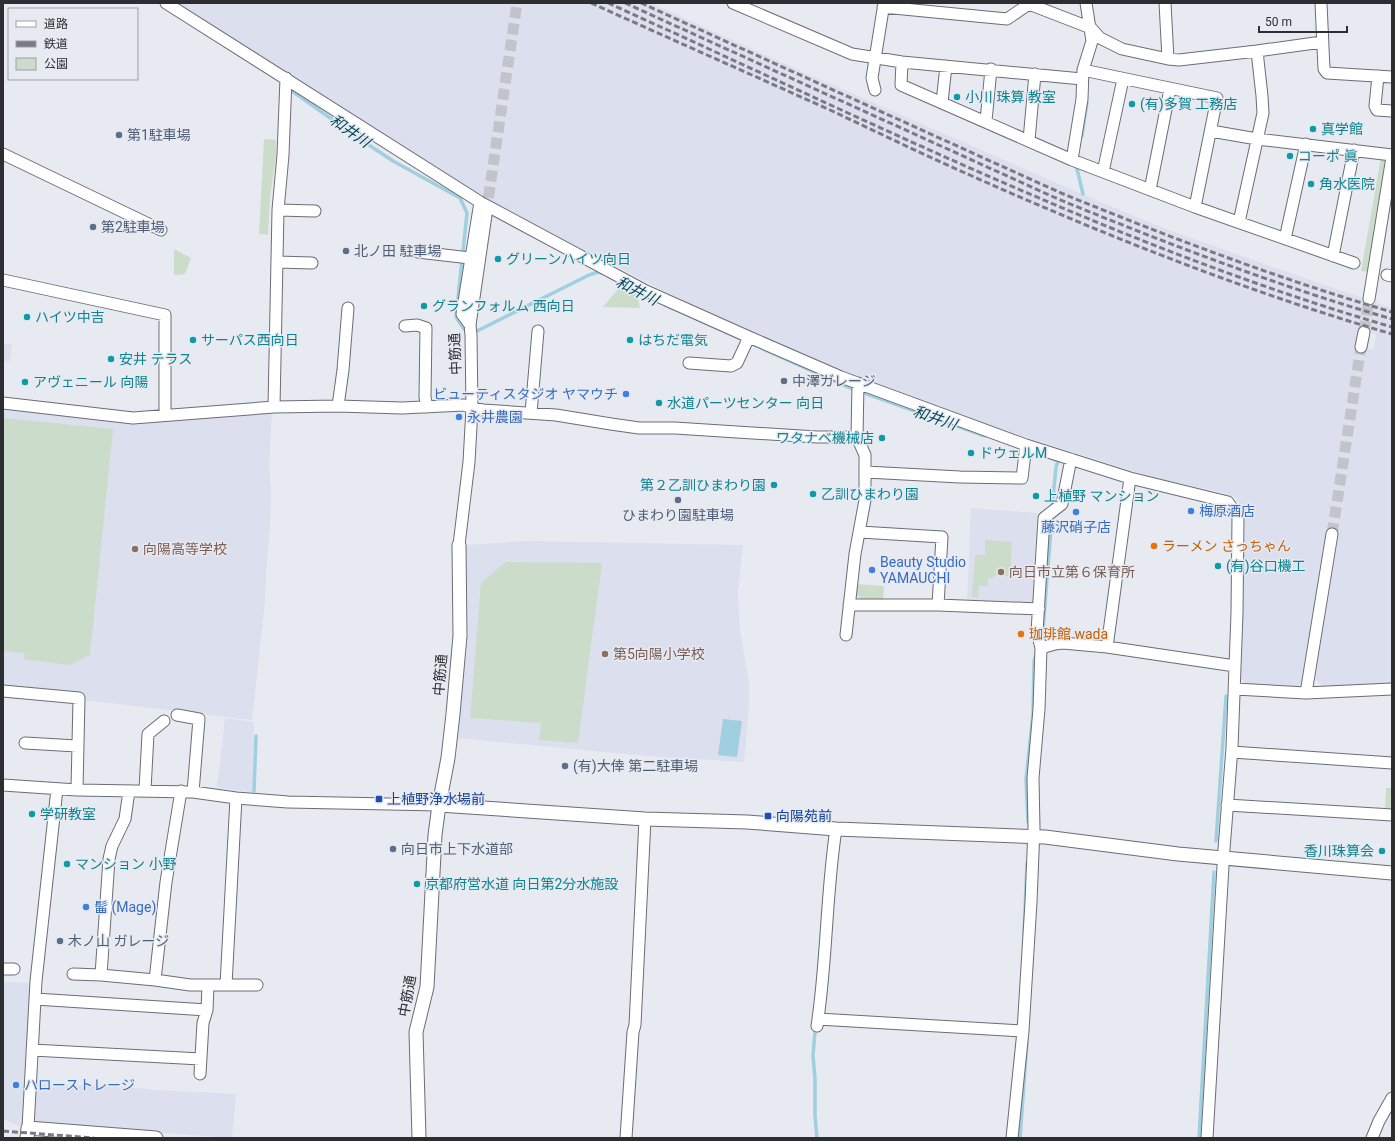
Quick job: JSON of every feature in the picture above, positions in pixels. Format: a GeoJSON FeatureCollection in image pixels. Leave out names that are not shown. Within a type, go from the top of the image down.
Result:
{"type":"FeatureCollection","features":[{"type":"Feature","properties":{"kind":"street"},"geometry":{"type":"LineString","coordinates":[[166,3],[480,202],[646,290],[749,337],[858,383],[1026,445],[1130,478],[1228,502],[1238,517],[1235,689],[1232,752],[1223,858],[1207,1138]]}},
{"type":"Feature","properties":{"kind":"street"},"geometry":{"type":"LineString","coordinates":[[734,3],[852,54],[902,62],[1035,74],[1123,78],[1217,98],[1195,207]]}},
{"type":"Feature","properties":{"kind":"street"},"geometry":{"type":"LineString","coordinates":[[1086,3],[1088,21],[1091,28],[1100,38],[1122,49],[1168,59],[1179,60],[1257,52],[1322,42]]}},
{"type":"Feature","properties":{"kind":"street"},"geometry":{"type":"LineString","coordinates":[[1166,3],[1168,59]]}},
{"type":"Feature","properties":{"kind":"street"},"geometry":{"type":"LineString","coordinates":[[1321,3],[1324,69],[1328,73],[1392,77]]}},
{"type":"Feature","properties":{"kind":"street"},"geometry":{"type":"LineString","coordinates":[[875,90],[872,78],[883,5],[1007,19],[1029,4],[1091,28]]}},
{"type":"Feature","properties":{"kind":"street"},"geometry":{"type":"LineString","coordinates":[[1072,160],[1082,99],[1082,75],[1092,41],[1091,28]]}},
{"type":"Feature","properties":{"kind":"street"},"geometry":{"type":"LineString","coordinates":[[1238,222],[1263,113],[1257,52]]}},
{"type":"Feature","properties":{"kind":"street"},"geometry":{"type":"LineString","coordinates":[[902,62],[901,85],[1072,160],[1195,207],[1354,263]]}},
{"type":"Feature","properties":{"kind":"street"},"geometry":{"type":"LineString","coordinates":[[942,102],[946,66]]}},
{"type":"Feature","properties":{"kind":"street"},"geometry":{"type":"LineString","coordinates":[[986,121],[990,70]]}},
{"type":"Feature","properties":{"kind":"street"},"geometry":{"type":"LineString","coordinates":[[1028,140],[1035,74]]}},
{"type":"Feature","properties":{"kind":"street"},"geometry":{"type":"LineString","coordinates":[[1378,76],[1375,106],[1377,110],[1392,111]]}},
{"type":"Feature","properties":{"kind":"street"},"geometry":{"type":"LineString","coordinates":[[274,408],[278,210],[283,155],[286,78]]}},
{"type":"Feature","properties":{"kind":"street"},"geometry":{"type":"LineString","coordinates":[[1103,172],[1123,78]]}},
{"type":"Feature","properties":{"kind":"street"},"geometry":{"type":"LineString","coordinates":[[1150,190],[1170,89]]}},
{"type":"Feature","properties":{"kind":"street"},"geometry":{"type":"LineString","coordinates":[[1211,131],[1257,139],[1354,150],[1392,156],[1369,299]]}},
{"type":"Feature","properties":{"kind":"street"},"geometry":{"type":"LineString","coordinates":[[1285,239],[1306,144]]}},
{"type":"Feature","properties":{"kind":"street"},"geometry":{"type":"LineString","coordinates":[[1333,256],[1354,150]]}},
{"type":"Feature","properties":{"kind":"street"},"geometry":{"type":"LineString","coordinates":[[3,154],[161,230]]}},
{"type":"Feature","properties":{"kind":"street"},"geometry":{"type":"LineString","coordinates":[[470,329],[462,314],[480,202]]}},
{"type":"Feature","properties":{"kind":"street"},"geometry":{"type":"LineString","coordinates":[[278,210],[315,211]]}},
{"type":"Feature","properties":{"kind":"street","name":"中筋通"},"geometry":{"type":"LineString","coordinates":[[419,1138],[416,1032],[427,987],[435,835],[449,750],[460,636],[459,545],[469,462],[472,408],[470,329],[486,214]]}},
{"type":"Feature","properties":{"kind":"street"},"geometry":{"type":"LineString","coordinates":[[418,252],[470,258]]}},
{"type":"Feature","properties":{"kind":"street"},"geometry":{"type":"LineString","coordinates":[[277,262],[312,264]]}},
{"type":"Feature","properties":{"kind":"street"},"geometry":{"type":"LineString","coordinates":[[3,280],[165,315],[165,415]]}},
{"type":"Feature","properties":{"kind":"street"},"geometry":{"type":"LineString","coordinates":[[338,406],[343,370],[348,308]]}},
{"type":"Feature","properties":{"kind":"street"},"geometry":{"type":"LineString","coordinates":[[405,326],[417,325],[426,328],[425,397],[427,407]]}},
{"type":"Feature","properties":{"kind":"street"},"geometry":{"type":"LineString","coordinates":[[531,413],[538,331]]}},
{"type":"Feature","properties":{"kind":"street"},"geometry":{"type":"LineString","coordinates":[[1362,347],[1364,332]]}},
{"type":"Feature","properties":{"kind":"street"},"geometry":{"type":"LineString","coordinates":[[689,363],[731,366],[737,363],[749,337]]}},
{"type":"Feature","properties":{"kind":"street"},"geometry":{"type":"LineString","coordinates":[[846,635],[855,554],[865,500],[865,455],[857,437],[858,383]]}},
{"type":"Feature","properties":{"kind":"street"},"geometry":{"type":"LineString","coordinates":[[3,403],[133,418],[274,408],[338,406],[402,408],[464,405],[472,408],[556,415],[639,428],[675,428],[786,435],[857,437]]}},
{"type":"Feature","properties":{"kind":"street"},"geometry":{"type":"LineString","coordinates":[[866,472],[960,477],[1022,478],[1026,445]]}},
{"type":"Feature","properties":{"kind":"street"},"geometry":{"type":"LineString","coordinates":[[1012,1138],[1023,1031],[1031,902],[1034,837],[1033,778],[1039,709],[1039,609],[1044,518],[1062,504],[1071,459]]}},
{"type":"Feature","properties":{"kind":"street"},"geometry":{"type":"LineString","coordinates":[[1107,647],[1130,478]]}},
{"type":"Feature","properties":{"kind":"street"},"geometry":{"type":"LineString","coordinates":[[860,532],[942,537],[938,605]]}},
{"type":"Feature","properties":{"kind":"street"},"geometry":{"type":"LineString","coordinates":[[1306,693],[1332,534]]}},
{"type":"Feature","properties":{"kind":"street"},"geometry":{"type":"LineString","coordinates":[[849,605],[938,605],[1039,609]]}},
{"type":"Feature","properties":{"kind":"street"},"geometry":{"type":"LineString","coordinates":[[1039,642],[1107,647],[1235,666]]}},
{"type":"Feature","properties":{"kind":"street"},"geometry":{"type":"LineString","coordinates":[[1235,689],[1306,693],[1392,689]]}},
{"type":"Feature","properties":{"kind":"street"},"geometry":{"type":"LineString","coordinates":[[3,691],[79,698],[77,790]]}},
{"type":"Feature","properties":{"kind":"street"},"geometry":{"type":"LineString","coordinates":[[177,715],[199,719],[193,792]]}},
{"type":"Feature","properties":{"kind":"street"},"geometry":{"type":"LineString","coordinates":[[145,790],[148,734],[164,721]]}},
{"type":"Feature","properties":{"kind":"street"},"geometry":{"type":"LineString","coordinates":[[25,743],[77,746]]}},
{"type":"Feature","properties":{"kind":"street"},"geometry":{"type":"LineString","coordinates":[[1232,752],[1392,763]]}},
{"type":"Feature","properties":{"kind":"street"},"geometry":{"type":"LineString","coordinates":[[3,785],[77,790],[181,791],[236,798],[288,802],[439,805],[645,819],[747,822],[836,829],[1034,837],[1107,844],[1178,854],[1392,873]]}},
{"type":"Feature","properties":{"kind":"street"},"geometry":{"type":"LineString","coordinates":[[57,789],[35,999],[28,1133],[156,1138]]}},
{"type":"Feature","properties":{"kind":"street"},"geometry":{"type":"LineString","coordinates":[[100,975],[109,859],[112,846],[125,819],[129,791]]}},
{"type":"Feature","properties":{"kind":"street"},"geometry":{"type":"LineString","coordinates":[[155,980],[166,882],[181,791]]}},
{"type":"Feature","properties":{"kind":"street"},"geometry":{"type":"LineString","coordinates":[[226,985],[236,798]]}},
{"type":"Feature","properties":{"kind":"street"},"geometry":{"type":"LineString","coordinates":[[1227,805],[1392,815]]}},
{"type":"Feature","properties":{"kind":"street"},"geometry":{"type":"LineString","coordinates":[[626,1138],[633,1032],[635,1025],[645,819]]}},
{"type":"Feature","properties":{"kind":"street"},"geometry":{"type":"LineString","coordinates":[[836,829],[832,856],[827,934],[818,1023],[1023,1031]]}},
{"type":"Feature","properties":{"kind":"street"},"geometry":{"type":"LineString","coordinates":[[72,974],[155,980],[190,985],[257,985]]}},
{"type":"Feature","properties":{"kind":"street"},"geometry":{"type":"LineString","coordinates":[[200,1074],[203,1023],[207,1010],[208,985]]}},
{"type":"Feature","properties":{"kind":"street"},"geometry":{"type":"LineString","coordinates":[[35,999],[207,1010]]}},
{"type":"Feature","properties":{"kind":"street"},"geometry":{"type":"LineString","coordinates":[[32,1050],[201,1059]]}},
{"type":"Feature","properties":{"kind":"street"},"geometry":{"type":"LineString","coordinates":[[1372,1138],[1378,1121],[1392,1098]]}},
{"type":"Feature","properties":{"kind":"shaded area"},"geometry":{"type":"Polygon","coordinates":[[[177,3],[651,3],[803,72],[1098,201],[1166,229],[1392,308],[1392,685],[1324,688],[1314,677],[1339,535],[1327,533],[1301,684],[1295,687],[1248,686],[1239,676],[1242,633],[1245,515],[1236,497],[1216,491],[1158,479],[966,418],[875,384],[693,306],[482,197],[177,3]],[[1359,330],[1356,345],[1374,350],[1376,334],[1359,330]]]}},
{"type":"Feature","properties":{"kind":"shaded area"},"geometry":{"type":"Polygon","coordinates":[[[3,344],[12,344],[10,361],[3,361],[3,344]]]}},
{"type":"Feature","properties":{"kind":"shaded area","name":"向陽高等学校"},"geometry":{"type":"Polygon","coordinates":[[[3,407],[133,420],[272,411],[269,467],[271,494],[270,525],[265,601],[252,720],[84,700],[84,695],[3,687],[3,407]]]}},
{"type":"Feature","properties":{"kind":"shaded area","name":"向日市立第６保育所"},"geometry":{"type":"Polygon","coordinates":[[[971,508],[1037,513],[1032,605],[967,601],[971,508]]]}},
{"type":"Feature","properties":{"kind":"shaded area","name":"第5向陽小学校"},"geometry":{"type":"Polygon","coordinates":[[[529,541],[743,545],[738,591],[740,630],[749,684],[749,705],[744,762],[646,756],[458,738],[468,639],[466,545],[529,541]]]}},
{"type":"Feature","properties":{"kind":"shaded area"},"geometry":{"type":"Polygon","coordinates":[[[225,718],[254,722],[253,792],[217,788],[225,718]]]}},
{"type":"Feature","properties":{"kind":"shaded area"},"geometry":{"type":"Polygon","coordinates":[[[3,982],[31,983],[22,1127],[3,1119],[3,982]]]}},
{"type":"Feature","properties":{"kind":"shaded area"},"geometry":{"type":"Polygon","coordinates":[[[32,1084],[236,1094],[232,1138],[30,1123],[32,1084]]]}},
{"type":"Feature","properties":{"kind":"green space"},"geometry":{"type":"Polygon","coordinates":[[[264,139],[276,140],[276,156],[270,198],[268,235],[259,234],[264,139]]]}},
{"type":"Feature","properties":{"kind":"green space"},"geometry":{"type":"Polygon","coordinates":[[[1381,157],[1387,158],[1368,272],[1361,271],[1381,157]]]}},
{"type":"Feature","properties":{"kind":"green space"},"geometry":{"type":"Polygon","coordinates":[[[174,249],[191,258],[185,274],[174,275],[174,249]]]}},
{"type":"Feature","properties":{"kind":"green space"},"geometry":{"type":"Polygon","coordinates":[[[622,284],[626,285],[637,293],[640,308],[603,307],[622,284]]]}},
{"type":"Feature","properties":{"kind":"green space"},"geometry":{"type":"Polygon","coordinates":[[[3,418],[113,429],[90,655],[70,665],[24,659],[25,653],[3,651],[3,418]]]}},
{"type":"Feature","properties":{"kind":"green space"},"geometry":{"type":"Polygon","coordinates":[[[985,540],[1012,542],[1010,576],[994,575],[994,578],[988,578],[987,586],[979,586],[978,598],[972,597],[975,555],[985,555],[985,540]]]}},
{"type":"Feature","properties":{"kind":"green space"},"geometry":{"type":"Polygon","coordinates":[[[506,562],[602,563],[578,743],[539,740],[541,723],[470,718],[481,583],[506,562]]]}},
{"type":"Feature","properties":{"kind":"green space"},"geometry":{"type":"Polygon","coordinates":[[[856,584],[884,586],[883,600],[861,599],[855,593],[856,584]]]}},
{"type":"Feature","properties":{"kind":"green space"},"geometry":{"type":"Polygon","coordinates":[[[1386,788],[1392,788],[1392,810],[1385,810],[1386,788]]]}},
{"type":"Feature","properties":{"kind":"water"},"geometry":{"type":"Polygon","coordinates":[[[723,719],[742,721],[737,757],[718,755],[723,719]]]}},
{"type":"Feature","properties":{"kind":"waterway","name":"和井川"},"geometry":{"type":"LineString","coordinates":[[292,91],[393,161],[460,198],[467,213],[456,317],[464,329],[475,332],[589,275],[598,272],[601,273]]}},
{"type":"Feature","properties":{"kind":"waterway"},"geometry":{"type":"LineString","coordinates":[[1082,136],[1087,102]]}},
{"type":"Feature","properties":{"kind":"waterway"},"geometry":{"type":"LineString","coordinates":[[1078,164],[1077,169],[1083,194]]}},
{"type":"Feature","properties":{"kind":"waterway","name":"和井川"},"geometry":{"type":"LineString","coordinates":[[665,305],[850,388],[985,436]]}},
{"type":"Feature","properties":{"kind":"waterway"},"geometry":{"type":"LineString","coordinates":[[1052,507],[1056,467],[1058,461],[1053,459]]}},
{"type":"Feature","properties":{"kind":"waterway"},"geometry":{"type":"LineString","coordinates":[[1041,637],[1043,630],[1052,516]]}},
{"type":"Feature","properties":{"kind":"waterway"},"geometry":{"type":"LineString","coordinates":[[1028,822],[1026,780],[1033,714],[1034,661],[1036,654]]}},
{"type":"Feature","properties":{"kind":"waterway"},"geometry":{"type":"LineString","coordinates":[[1216,841],[1226,696]]}},
{"type":"Feature","properties":{"kind":"waterway"},"geometry":{"type":"LineString","coordinates":[[254,791],[256,736]]}},
{"type":"Feature","properties":{"kind":"waterway"},"geometry":{"type":"LineString","coordinates":[[1024,934],[1027,863]]}},
{"type":"Feature","properties":{"kind":"waterway"},"geometry":{"type":"LineString","coordinates":[[1199,1138],[1214,872]]}},
{"type":"Feature","properties":{"kind":"waterway"},"geometry":{"type":"LineString","coordinates":[[815,1032],[813,1055],[817,1138]]}},
{"type":"Feature","properties":{"kind":"waterway"},"geometry":{"type":"LineString","coordinates":[[1020,1138],[1027,1042]]}},
{"type":"Feature","properties":{"kind":"tunnel"},"geometry":{"type":"LineString","coordinates":[[486,214],[517,3]]}},
{"type":"Feature","properties":{"kind":"tunnel"},"geometry":{"type":"LineString","coordinates":[[1364,332],[1369,299]]}},
{"type":"Feature","properties":{"kind":"tunnel"},"geometry":{"type":"LineString","coordinates":[[1332,534],[1361,347]]}},
{"type":"Feature","properties":{"kind":"railway"},"geometry":{"type":"LineString","coordinates":[[591,3],[830,110],[918,152],[1075,221],[1232,282],[1338,318],[1392,334]]}},
{"type":"Feature","properties":{"kind":"railway"},"geometry":{"type":"LineString","coordinates":[[608,3],[898,136],[1092,220],[1191,259],[1291,295],[1392,327]]}},
{"type":"Feature","properties":{"kind":"railway"},"geometry":{"type":"LineString","coordinates":[[625,3],[1058,199],[1224,264],[1307,293],[1392,319]]}},
{"type":"Feature","properties":{"kind":"railway"},"geometry":{"type":"LineString","coordinates":[[641,3],[1061,193],[1142,226],[1225,257],[1308,286],[1392,312]]}},
{"type":"Feature","properties":{"kind":"railway"},"geometry":{"type":"LineString","coordinates":[[3,1131],[94,1138]]}},
{"type":"Feature","properties":{"kind":"place","name":"小川 珠算 教室"},"geometry":{"type":"Point","coordinates":[957,97]}},
{"type":"Feature","properties":{"kind":"place","name":"(有)多賀 工務店"},"geometry":{"type":"Point","coordinates":[1132,104]}},
{"type":"Feature","properties":{"kind":"place","name":"真学館"},"geometry":{"type":"Point","coordinates":[1313,129]}},
{"type":"Feature","properties":{"kind":"place","name":"第1駐車場"},"geometry":{"type":"Point","coordinates":[119,135]}},
{"type":"Feature","properties":{"kind":"place","name":"コーポ 眞"},"geometry":{"type":"Point","coordinates":[1290,156]}},
{"type":"Feature","properties":{"kind":"place","name":"角水医院"},"geometry":{"type":"Point","coordinates":[1311,184]}},
{"type":"Feature","properties":{"kind":"place","name":"第2駐車場"},"geometry":{"type":"Point","coordinates":[93,227]}},
{"type":"Feature","properties":{"kind":"place","name":"北ノ田 駐車場"},"geometry":{"type":"Point","coordinates":[346,251]}},
{"type":"Feature","properties":{"kind":"place","name":"グリーンハイツ向日"},"geometry":{"type":"Point","coordinates":[498,259]}},
{"type":"Feature","properties":{"kind":"place","name":"グランフォルム 西向日"},"geometry":{"type":"Point","coordinates":[424,306]}},
{"type":"Feature","properties":{"kind":"place","name":"ハイツ中吉"},"geometry":{"type":"Point","coordinates":[27,317]}},
{"type":"Feature","properties":{"kind":"place","name":"サーパス西向日"},"geometry":{"type":"Point","coordinates":[193,340]}},
{"type":"Feature","properties":{"kind":"place","name":"はちだ電気"},"geometry":{"type":"Point","coordinates":[630,340]}},
{"type":"Feature","properties":{"kind":"place","name":"安井 テラス"},"geometry":{"type":"Point","coordinates":[111,359]}},
{"type":"Feature","properties":{"kind":"place","name":"中澤ガレージ"},"geometry":{"type":"Point","coordinates":[784,381]}},
{"type":"Feature","properties":{"kind":"place","name":"アヴェニール 向陽"},"geometry":{"type":"Point","coordinates":[25,382]}},
{"type":"Feature","properties":{"kind":"place","name":"ビューティスタジオ ヤマウチ"},"geometry":{"type":"Point","coordinates":[626,394]}},
{"type":"Feature","properties":{"kind":"place","name":"水道パーツセンター 向日"},"geometry":{"type":"Point","coordinates":[659,403]}},
{"type":"Feature","properties":{"kind":"place","name":"永井農園"},"geometry":{"type":"Point","coordinates":[459,417]}},
{"type":"Feature","properties":{"kind":"place","name":"ワタナベ機械店"},"geometry":{"type":"Point","coordinates":[882,438]}},
{"type":"Feature","properties":{"kind":"place","name":"ドウェルM"},"geometry":{"type":"Point","coordinates":[971,453]}},
{"type":"Feature","properties":{"kind":"place","name":"第２乙訓ひまわり園"},"geometry":{"type":"Point","coordinates":[774,485]}},
{"type":"Feature","properties":{"kind":"place","name":"乙訓ひまわり園"},"geometry":{"type":"Point","coordinates":[813,494]}},
{"type":"Feature","properties":{"kind":"place","name":"上植野 マンション"},"geometry":{"type":"Point","coordinates":[1036,496]}},
{"type":"Feature","properties":{"kind":"place","name":"ひまわり園駐車場"},"geometry":{"type":"Point","coordinates":[678,500]}},
{"type":"Feature","properties":{"kind":"place","name":"梅原酒店"},"geometry":{"type":"Point","coordinates":[1191,511]}},
{"type":"Feature","properties":{"kind":"place","name":"藤沢硝子店"},"geometry":{"type":"Point","coordinates":[1076,512]}},
{"type":"Feature","properties":{"kind":"place","name":"ラーメン さっちゃん"},"geometry":{"type":"Point","coordinates":[1154,546]}},
{"type":"Feature","properties":{"kind":"place","name":"向陽高等学校"},"geometry":{"type":"Point","coordinates":[135,549]}},
{"type":"Feature","properties":{"kind":"place","name":"(有)谷口機工"},"geometry":{"type":"Point","coordinates":[1218,566]}},
{"type":"Feature","properties":{"kind":"place","name":"Beauty Studio YAMAUCHI"},"geometry":{"type":"Point","coordinates":[872,570]}},
{"type":"Feature","properties":{"kind":"place","name":"向日市立第６保育所"},"geometry":{"type":"Point","coordinates":[1001,572]}},
{"type":"Feature","properties":{"kind":"place","name":"珈琲館 wada"},"geometry":{"type":"Point","coordinates":[1021,634]}},
{"type":"Feature","properties":{"kind":"place","name":"第5向陽小学校"},"geometry":{"type":"Point","coordinates":[605,654]}},
{"type":"Feature","properties":{"kind":"place","name":"(有)大倖 第二駐車場"},"geometry":{"type":"Point","coordinates":[565,766]}},
{"type":"Feature","properties":{"kind":"place","name":"上植野浄水場前"},"geometry":{"type":"Point","coordinates":[379,799]}},
{"type":"Feature","properties":{"kind":"place","name":"学研教室"},"geometry":{"type":"Point","coordinates":[32,814]}},
{"type":"Feature","properties":{"kind":"place","name":"向陽苑前"},"geometry":{"type":"Point","coordinates":[768,816]}},
{"type":"Feature","properties":{"kind":"place","name":"向日市上下水道部"},"geometry":{"type":"Point","coordinates":[393,849]}},
{"type":"Feature","properties":{"kind":"place","name":"香川珠算会"},"geometry":{"type":"Point","coordinates":[1382,851]}},
{"type":"Feature","properties":{"kind":"place","name":"マンション 小野"},"geometry":{"type":"Point","coordinates":[67,864]}},
{"type":"Feature","properties":{"kind":"place","name":"京都府営水道 向日第2分水施設"},"geometry":{"type":"Point","coordinates":[417,884]}},
{"type":"Feature","properties":{"kind":"place","name":"髷 (Mage)"},"geometry":{"type":"Point","coordinates":[86,907]}},
{"type":"Feature","properties":{"kind":"place","name":"木ノ山 ガレージ"},"geometry":{"type":"Point","coordinates":[60,941]}},
{"type":"Feature","properties":{"kind":"place","name":"ハローストレージ"},"geometry":{"type":"Point","coordinates":[16,1085]}}]}
